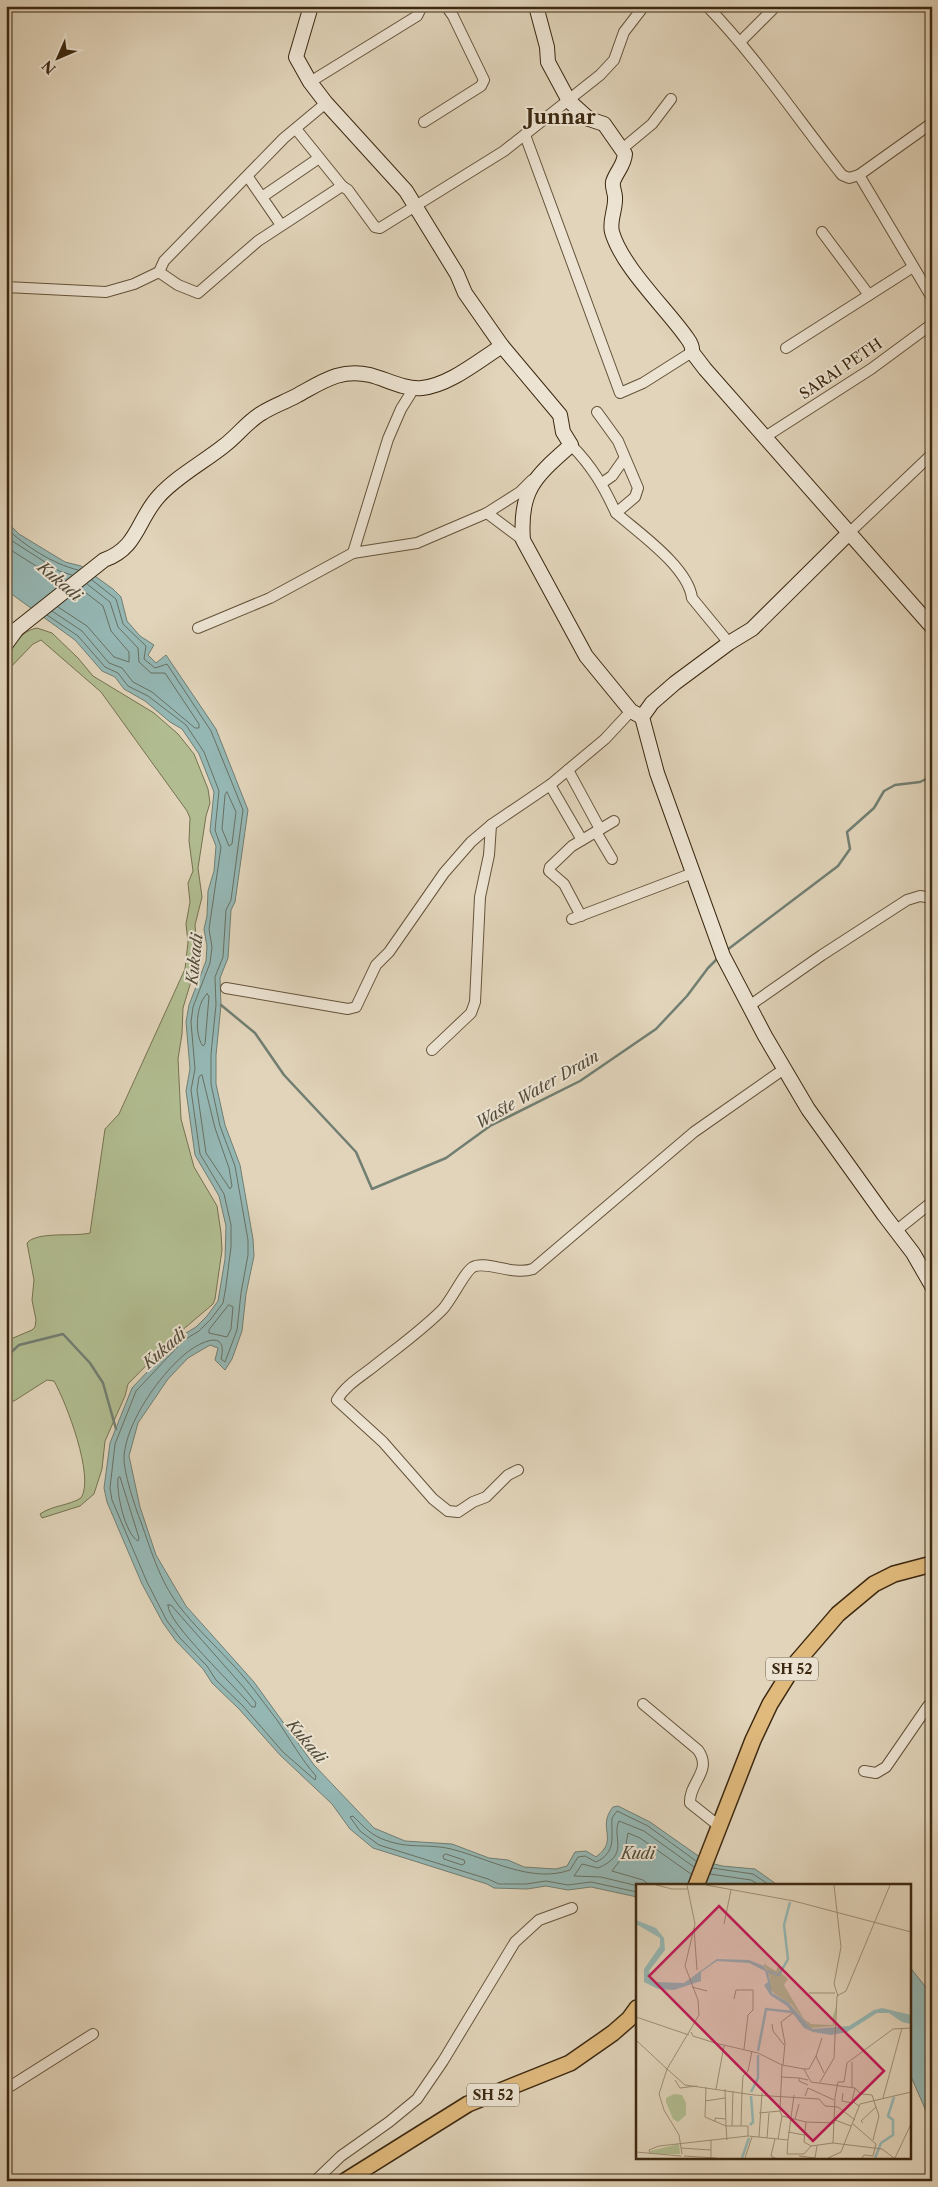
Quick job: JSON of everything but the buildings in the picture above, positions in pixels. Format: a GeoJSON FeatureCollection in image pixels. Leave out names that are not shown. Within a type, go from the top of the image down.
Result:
{"type":"FeatureCollection","features":[{"type":"Feature","properties":{"kind":"main road","name":"SH 52"},"geometry":{"type":"LineString","coordinates":[[718,1829],[753,1740],[770,1704],[795,1664],[838,1614],[874,1584],[894,1574],[932,1564]]}},
{"type":"Feature","properties":{"kind":"main road"},"geometry":{"type":"LineString","coordinates":[[697,1884],[718,1829]]}},
{"type":"Feature","properties":{"kind":"main road","name":"SH 52"},"geometry":{"type":"LineString","coordinates":[[345,2181],[468,2104],[570,2063],[613,2033],[629,2019],[636,2009]]}},
{"type":"Feature","properties":{"kind":"street"},"geometry":{"type":"LineString","coordinates":[[311,6],[296,56],[310,82],[326,103],[406,191],[457,274],[465,293],[502,346],[560,415],[564,432],[602,483],[616,513],[665,554],[691,589],[692,598],[729,644]]}},
{"type":"Feature","properties":{"kind":"street"},"geometry":{"type":"LineString","coordinates":[[310,82],[417,16],[422,6]]}},
{"type":"Feature","properties":{"kind":"street"},"geometry":{"type":"LineString","coordinates":[[424,122],[481,86],[484,80],[453,16],[446,6]]}},
{"type":"Feature","properties":{"kind":"street"},"geometry":{"type":"LineString","coordinates":[[536,6],[547,47],[548,62],[569,101],[588,119],[604,124],[625,154],[625,160],[613,183],[615,196],[611,226],[612,233],[649,292],[687,338],[692,352],[932,627]]}},
{"type":"Feature","properties":{"kind":"street"},"geometry":{"type":"LineString","coordinates":[[296,128],[342,186],[348,190],[375,227],[380,228],[504,151],[600,75],[614,60],[624,32],[644,6]]}},
{"type":"Feature","properties":{"kind":"street"},"geometry":{"type":"LineString","coordinates":[[706,6],[740,42],[842,175],[849,178],[859,175],[932,123]]}},
{"type":"Feature","properties":{"kind":"street"},"geometry":{"type":"LineString","coordinates":[[740,42],[776,6]]}},
{"type":"Feature","properties":{"kind":"street"},"geometry":{"type":"LineString","coordinates":[[622,149],[652,124],[670,99]]}},
{"type":"Feature","properties":{"kind":"street"},"geometry":{"type":"LineString","coordinates":[[6,287],[106,292],[134,284],[160,272],[164,261],[296,128],[326,103]]}},
{"type":"Feature","properties":{"kind":"street"},"geometry":{"type":"LineString","coordinates":[[525,135],[620,393],[643,383],[692,352]]}},
{"type":"Feature","properties":{"kind":"street"},"geometry":{"type":"LineString","coordinates":[[262,197],[319,158]]}},
{"type":"Feature","properties":{"kind":"street"},"geometry":{"type":"LineString","coordinates":[[859,175],[932,298]]}},
{"type":"Feature","properties":{"kind":"street"},"geometry":{"type":"LineString","coordinates":[[248,177],[281,225]]}},
{"type":"Feature","properties":{"kind":"street"},"geometry":{"type":"LineString","coordinates":[[160,272],[178,285],[198,293],[258,241],[342,186]]}},
{"type":"Feature","properties":{"kind":"street"},"geometry":{"type":"LineString","coordinates":[[822,232],[869,294]]}},
{"type":"Feature","properties":{"kind":"street"},"geometry":{"type":"LineString","coordinates":[[786,348],[913,267]]}},
{"type":"Feature","properties":{"kind":"street","name":"SARAI PETH"},"geometry":{"type":"LineString","coordinates":[[765,437],[864,373],[932,324]]}},
{"type":"Feature","properties":{"kind":"street"},"geometry":{"type":"LineString","coordinates":[[6,644],[17,629],[104,560],[117,556],[133,539],[144,517],[159,496],[225,446],[264,412],[332,376],[346,373],[380,377],[414,388],[424,388],[446,380],[502,346]]}},
{"type":"Feature","properties":{"kind":"street"},"geometry":{"type":"LineString","coordinates":[[353,553],[388,439],[400,409],[414,388]]}},
{"type":"Feature","properties":{"kind":"street"},"geometry":{"type":"LineString","coordinates":[[597,412],[618,441],[624,459],[638,488],[638,493],[616,513]]}},
{"type":"Feature","properties":{"kind":"street"},"geometry":{"type":"LineString","coordinates":[[198,628],[270,598],[353,553],[417,543],[487,513],[520,492],[572,445]]}},
{"type":"Feature","properties":{"kind":"street"},"geometry":{"type":"LineString","coordinates":[[226,988],[348,1009],[356,1007],[376,964],[389,952],[444,873],[471,842],[491,824],[550,785],[652,704],[675,683],[752,629],[932,454]]}},
{"type":"Feature","properties":{"kind":"street"},"geometry":{"type":"LineString","coordinates":[[602,483],[612,476],[624,459]]}},
{"type":"Feature","properties":{"kind":"street"},"geometry":{"type":"LineString","coordinates":[[523,540],[523,512],[526,497],[538,474]]}},
{"type":"Feature","properties":{"kind":"street"},"geometry":{"type":"LineString","coordinates":[[487,513],[523,540],[586,656],[637,714],[723,956],[784,1069],[814,1116],[884,1215],[898,1230],[932,1286]]}},
{"type":"Feature","properties":{"kind":"street"},"geometry":{"type":"LineString","coordinates":[[568,770],[612,859]]}},
{"type":"Feature","properties":{"kind":"street"},"geometry":{"type":"LineString","coordinates":[[550,785],[582,840]]}},
{"type":"Feature","properties":{"kind":"street"},"geometry":{"type":"LineString","coordinates":[[614,821],[582,840],[550,867],[549,871],[564,884],[577,918],[692,872]]}},
{"type":"Feature","properties":{"kind":"street"},"geometry":{"type":"LineString","coordinates":[[432,1050],[471,1013],[475,1002],[480,897],[489,854],[491,824]]}},
{"type":"Feature","properties":{"kind":"street"},"geometry":{"type":"LineString","coordinates":[[750,1006],[822,954],[907,900],[920,896],[932,898]]}},
{"type":"Feature","properties":{"kind":"street"},"geometry":{"type":"LineString","coordinates":[[518,1470],[508,1475],[486,1498],[473,1502],[458,1512],[448,1511],[433,1499],[383,1442],[337,1400],[350,1385],[423,1328],[443,1308],[470,1268],[481,1265],[513,1272],[525,1272],[533,1269],[694,1132],[784,1069]]}},
{"type":"Feature","properties":{"kind":"street"},"geometry":{"type":"LineString","coordinates":[[898,1230],[932,1202]]}},
{"type":"Feature","properties":{"kind":"street"},"geometry":{"type":"LineString","coordinates":[[643,1704],[698,1750],[703,1757],[702,1772],[690,1795],[690,1804],[718,1829]]}},
{"type":"Feature","properties":{"kind":"street"},"geometry":{"type":"LineString","coordinates":[[864,1771],[876,1773],[886,1767],[928,1706]]}},
{"type":"Feature","properties":{"kind":"street"},"geometry":{"type":"LineString","coordinates":[[315,2181],[341,2156],[389,2122],[417,2099],[443,2061],[515,1942],[539,1920],[572,1908]]}},
{"type":"Feature","properties":{"kind":"street"},"geometry":{"type":"LineString","coordinates":[[6,2089],[93,2034]]}},
{"type":"Feature","properties":{"kind":"green space"},"geometry":{"type":"Polygon","coordinates":[[[37,628],[52,633],[78,658],[93,676],[154,713],[178,734],[194,754],[208,789],[210,803],[206,816],[198,868],[202,897],[195,925],[198,958],[183,1008],[182,1034],[178,1059],[181,1119],[194,1167],[217,1206],[222,1250],[213,1304],[173,1338],[128,1384],[125,1396],[105,1441],[102,1469],[94,1494],[80,1506],[42,1518],[40,1514],[45,1511],[81,1498],[84,1488],[84,1474],[82,1457],[72,1422],[54,1381],[47,1380],[14,1401],[6,1401],[6,1341],[32,1330],[35,1327],[36,1320],[32,1300],[34,1280],[27,1243],[39,1237],[90,1233],[105,1129],[119,1114],[185,969],[188,942],[186,924],[190,902],[188,883],[193,871],[189,841],[190,818],[187,811],[101,692],[41,640],[33,644],[6,672],[8,658],[14,645],[24,634],[37,628]]]}},
{"type":"Feature","properties":{"kind":"water","name":"Kudi"},"geometry":{"type":"Polygon","coordinates":[[[6,521],[19,534],[65,562],[81,566],[113,589],[121,597],[127,621],[140,636],[154,645],[148,655],[156,663],[166,655],[216,729],[248,810],[235,902],[231,910],[228,958],[220,978],[221,1005],[216,1055],[216,1084],[225,1125],[240,1165],[253,1239],[254,1256],[246,1294],[242,1331],[232,1359],[225,1370],[215,1360],[218,1348],[210,1345],[188,1358],[168,1379],[138,1423],[129,1456],[140,1507],[156,1555],[186,1606],[254,1682],[314,1765],[374,1828],[405,1841],[452,1844],[489,1858],[508,1860],[524,1867],[556,1869],[567,1866],[575,1852],[586,1851],[596,1857],[603,1851],[607,1839],[608,1814],[613,1807],[618,1806],[650,1822],[707,1862],[722,1866],[755,1869],[776,1884],[636,1884],[636,1897],[591,1887],[568,1890],[546,1886],[527,1889],[494,1888],[487,1884],[373,1848],[350,1829],[332,1804],[280,1755],[239,1709],[212,1683],[203,1669],[176,1641],[163,1623],[142,1584],[107,1502],[104,1488],[110,1443],[132,1388],[181,1336],[196,1327],[207,1316],[218,1301],[225,1259],[226,1226],[219,1196],[195,1155],[186,1091],[190,1069],[186,1022],[189,1005],[206,961],[207,946],[204,929],[207,916],[208,891],[214,871],[216,846],[210,831],[214,792],[199,754],[182,729],[170,722],[145,701],[124,689],[115,677],[102,671],[75,640],[6,590],[6,521]]]}},
{"type":"Feature","properties":{"kind":"water"},"geometry":{"type":"Polygon","coordinates":[[[910,1967],[932,1995],[932,2133],[930,2120],[910,2074],[910,1967]]]}},
{"type":"Feature","properties":{"kind":"waterway","name":"Waste Water Drain"},"geometry":{"type":"LineString","coordinates":[[727,950],[838,866],[850,849],[847,832],[874,808],[884,791],[895,785],[920,782],[932,776]]}},
{"type":"Feature","properties":{"kind":"waterway","name":"Waste Water Drain"},"geometry":{"type":"LineString","coordinates":[[221,1005],[255,1033],[284,1075],[356,1152],[372,1189],[446,1158],[490,1126],[580,1081],[656,1029],[687,996],[708,968],[719,957]]}},
{"type":"Feature","properties":{"kind":"waterway"},"geometry":{"type":"LineString","coordinates":[[6,1357],[19,1345],[63,1334],[90,1363],[103,1383],[116,1429]]}},
{"type":"Feature","properties":{"kind":"district","name":"Junnar"},"geometry":{"type":"Point","coordinates":[561,117]}},
{"type":"Feature","properties":{"kind":"water label","name":"Kukadi"},"geometry":{"type":"Point","coordinates":[60,581]}},
{"type":"Feature","properties":{"kind":"water label","name":"Kukadi"},"geometry":{"type":"Point","coordinates":[194,959]}},
{"type":"Feature","properties":{"kind":"water label","name":"Kukadi"},"geometry":{"type":"Point","coordinates":[164,1348]}},
{"type":"Feature","properties":{"kind":"water label","name":"Kukadi"},"geometry":{"type":"Point","coordinates":[307,1741]}}]}
